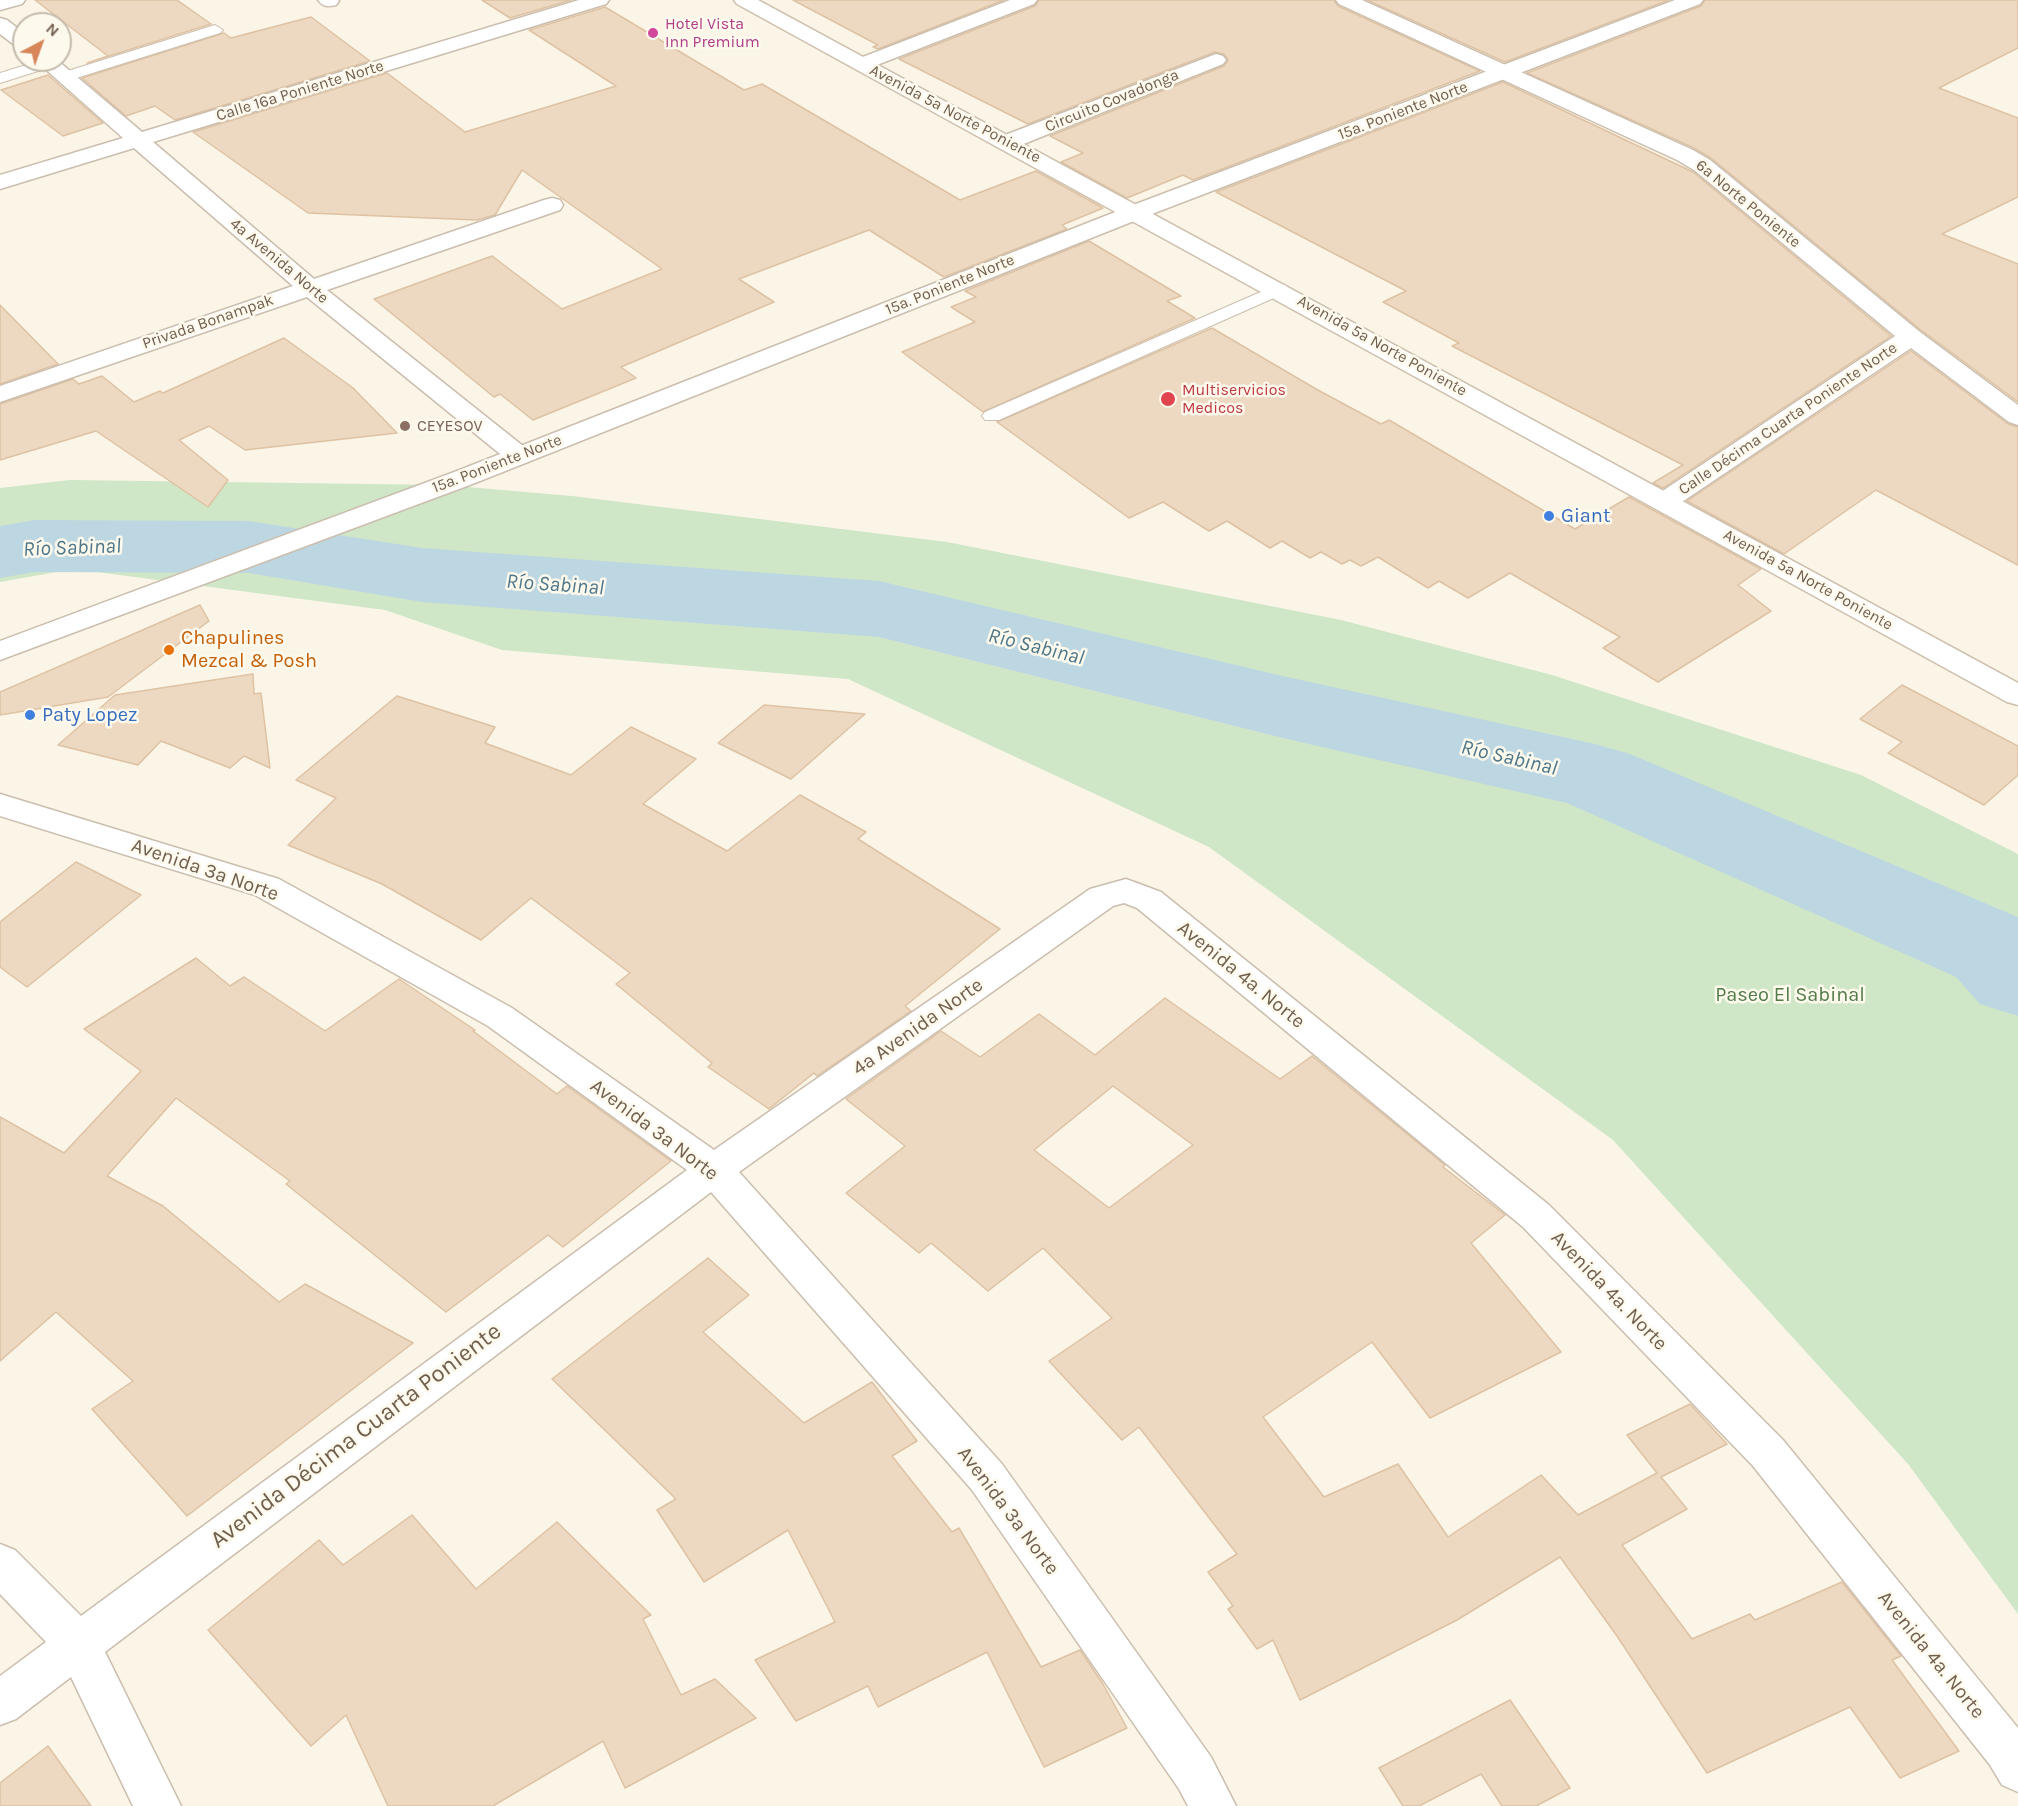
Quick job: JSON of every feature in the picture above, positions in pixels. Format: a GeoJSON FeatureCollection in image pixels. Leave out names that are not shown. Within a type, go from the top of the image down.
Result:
{"type":"FeatureCollection","features":[{"type":"Feature","properties":{"kind":"street"},"geometry":{"type":"LineString","coordinates":[[0,4],[15,0]]}},
{"type":"Feature","properties":{"kind":"street","name":"Calle 16a Poniente Norte"},"geometry":{"type":"LineString","coordinates":[[0,182],[599,0]]}},
{"type":"Feature","properties":{"kind":"street","name":"Avenida 5a Norte Poniente"},"geometry":{"type":"LineString","coordinates":[[744,0],[1279,289],[2018,695]]}},
{"type":"Feature","properties":{"kind":"street"},"geometry":{"type":"LineString","coordinates":[[862,64],[1027,0]]}},
{"type":"Feature","properties":{"kind":"street","name":"6a Norte Poniente"},"geometry":{"type":"LineString","coordinates":[[1346,0],[1506,72],[1702,165],[1911,337],[2018,417]]}},
{"type":"Feature","properties":{"kind":"street","name":"15a. Poniente Norte"},"geometry":{"type":"LineString","coordinates":[[0,651],[423,493],[1136,212],[1693,0]]}},
{"type":"Feature","properties":{"kind":"street"},"geometry":{"type":"LineString","coordinates":[[0,24],[12,34]]}},
{"type":"Feature","properties":{"kind":"street","name":"Circuito Covadonga"},"geometry":{"type":"LineString","coordinates":[[1008,142],[1216,60]]}},
{"type":"Feature","properties":{"kind":"street","name":"4a Avenida Norte"},"geometry":{"type":"LineString","coordinates":[[58,72],[309,287],[519,456]]}},
{"type":"Feature","properties":{"kind":"street","name":"Privada Bonampak"},"geometry":{"type":"LineString","coordinates":[[0,394],[552,205]]}},
{"type":"Feature","properties":{"kind":"street","name":"Calle Décima Cuarta Poniente Norte"},"geometry":{"type":"LineString","coordinates":[[1664,502],[1911,337]]}},
{"type":"Feature","properties":{"kind":"street","name":"Avenida 3a Norte"},"geometry":{"type":"LineString","coordinates":[[0,805],[267,887],[500,1017],[714,1170],[987,1477],[1195,1773],[1213,1806]]}},
{"type":"Feature","properties":{"kind":"street","name":"4a Avenida Norte"},"geometry":{"type":"LineString","coordinates":[[714,1170],[1102,897],[1126,891]]}},
{"type":"Feature","properties":{"kind":"street","name":"Avenida 4a. Norte"},"geometry":{"type":"LineString","coordinates":[[1126,891],[1149,900],[1536,1216],[1768,1453],[2006,1749],[2018,1768]]}},
{"type":"Feature","properties":{"kind":"street","name":"Avenida Décima Cuarta Poniente"},"geometry":{"type":"LineString","coordinates":[[0,1703],[714,1170]]}},
{"type":"Feature","properties":{"kind":"street"},"geometry":{"type":"LineString","coordinates":[[0,1564],[78,1643],[158,1806]]}},
{"type":"Feature","properties":{"kind":"lane"},"geometry":{"type":"LineString","coordinates":[[72,62],[215,30]]}},
{"type":"Feature","properties":{"kind":"lane"},"geometry":{"type":"LineString","coordinates":[[0,78],[28,72]]}},
{"type":"Feature","properties":{"kind":"lane"},"geometry":{"type":"LineString","coordinates":[[992,416],[1279,289]]}},
{"type":"Feature","properties":{"kind":"green space","name":"Paseo El Sabinal"},"geometry":{"type":"Polygon","coordinates":[[[70,480],[444,485],[572,496],[947,542],[1341,620],[1552,675],[1861,775],[2018,854],[2018,1614],[1908,1464],[1613,1140],[1209,847],[848,679],[502,650],[385,610],[74,569],[0,582],[0,488],[70,480]]]}},
{"type":"Feature","properties":{"kind":"building"},"geometry":{"type":"Polygon","coordinates":[[[35,0],[177,0],[211,24],[87,63],[108,56],[72,28],[72,12],[51,12],[35,0]]]}},
{"type":"Feature","properties":{"kind":"building"},"geometry":{"type":"Polygon","coordinates":[[[482,0],[571,0],[510,18],[482,0]]]}},
{"type":"Feature","properties":{"kind":"building"},"geometry":{"type":"Polygon","coordinates":[[[793,0],[1004,0],[878,49],[873,47],[878,45],[793,0]]]}},
{"type":"Feature","properties":{"kind":"building"},"geometry":{"type":"Polygon","coordinates":[[[1039,0],[1334,0],[1338,6],[1480,71],[1193,180],[1183,175],[1127,198],[1061,162],[1083,153],[1050,136],[1224,66],[1228,60],[1224,54],[1215,52],[1028,124],[899,59],[1035,6],[1039,0]]]}},
{"type":"Feature","properties":{"kind":"building"},"geometry":{"type":"Polygon","coordinates":[[[1367,0],[1669,0],[1505,62],[1367,0]]]}},
{"type":"Feature","properties":{"kind":"building"},"geometry":{"type":"Polygon","coordinates":[[[1705,0],[2018,0],[2018,48],[1939,88],[2018,118],[2018,197],[1942,234],[2018,264],[2018,402],[1921,330],[1711,158],[1694,148],[1527,73],[1701,6],[1705,0]]]}},
{"type":"Feature","properties":{"kind":"building"},"geometry":{"type":"Polygon","coordinates":[[[605,7],[744,90],[762,84],[960,200],[1036,171],[1103,208],[1062,225],[1067,229],[944,277],[869,230],[739,279],[774,302],[621,367],[636,378],[533,420],[500,394],[494,397],[374,299],[492,256],[562,309],[662,269],[522,170],[495,215],[477,220],[308,213],[193,132],[387,73],[465,132],[616,86],[529,30],[605,7]]]}},
{"type":"Feature","properties":{"kind":"building"},"geometry":{"type":"Polygon","coordinates":[[[311,17],[370,61],[175,120],[155,106],[126,116],[82,78],[224,33],[231,38],[311,17]]]}},
{"type":"Feature","properties":{"kind":"building"},"geometry":{"type":"Polygon","coordinates":[[[48,75],[103,123],[63,136],[1,90],[48,75]]]}},
{"type":"Feature","properties":{"kind":"building"},"geometry":{"type":"Polygon","coordinates":[[[1503,82],[1693,172],[1891,336],[1663,488],[1653,483],[1683,465],[1452,346],[1459,343],[1383,302],[1406,291],[1216,192],[1503,82]]]}},
{"type":"Feature","properties":{"kind":"building"},"geometry":{"type":"Polygon","coordinates":[[[1089,241],[1181,296],[1167,301],[1195,318],[983,412],[902,352],[975,322],[951,307],[976,297],[965,291],[1089,241]]]}},
{"type":"Feature","properties":{"kind":"building"},"geometry":{"type":"Polygon","coordinates":[[[0,305],[58,364],[0,384],[0,305]]]}},
{"type":"Feature","properties":{"kind":"building"},"geometry":{"type":"Polygon","coordinates":[[[1212,328],[1381,424],[1389,420],[1575,529],[1629,497],[1761,569],[1738,585],[1771,611],[1658,682],[1603,648],[1620,637],[1510,573],[1468,598],[1439,581],[1428,588],[1378,557],[1361,566],[1350,560],[1342,564],[1321,552],[1310,558],[1282,541],[1270,548],[1227,521],[1209,531],[1163,502],[1129,518],[997,422],[1212,328]]]}},
{"type":"Feature","properties":{"kind":"building"},"geometry":{"type":"Polygon","coordinates":[[[284,338],[353,388],[397,433],[245,450],[209,426],[179,440],[228,480],[208,507],[96,431],[0,460],[0,404],[73,379],[79,384],[102,376],[134,402],[160,391],[163,393],[284,338]]]}},
{"type":"Feature","properties":{"kind":"building"},"geometry":{"type":"Polygon","coordinates":[[[1911,351],[2008,424],[2018,427],[2018,565],[1876,490],[1784,554],[1687,501],[1911,351]]]}},
{"type":"Feature","properties":{"kind":"building"},"geometry":{"type":"Polygon","coordinates":[[[200,605],[209,621],[108,697],[0,715],[0,692],[200,605]]]}},
{"type":"Feature","properties":{"kind":"building"},"geometry":{"type":"Polygon","coordinates":[[[253,674],[254,694],[261,693],[270,768],[244,756],[230,768],[161,741],[138,765],[58,745],[115,695],[253,674]]]}},
{"type":"Feature","properties":{"kind":"building"},"geometry":{"type":"Polygon","coordinates":[[[1902,685],[2018,746],[2018,775],[1984,805],[1888,753],[1902,742],[1860,719],[1902,685]]]}},
{"type":"Feature","properties":{"kind":"building"},"geometry":{"type":"Polygon","coordinates":[[[397,696],[495,727],[485,743],[571,775],[631,727],[696,759],[643,804],[727,851],[800,795],[866,832],[858,839],[1000,929],[905,1006],[911,1011],[817,1076],[814,1073],[769,1109],[708,1067],[712,1063],[616,984],[630,973],[531,898],[481,940],[382,884],[288,845],[336,798],[296,780],[397,696]]]}},
{"type":"Feature","properties":{"kind":"building"},"geometry":{"type":"Polygon","coordinates":[[[764,705],[865,714],[791,779],[718,743],[764,705]]]}},
{"type":"Feature","properties":{"kind":"building"},"geometry":{"type":"Polygon","coordinates":[[[76,862],[141,895],[27,987],[0,967],[0,922],[76,862]]]}},
{"type":"Feature","properties":{"kind":"building"},"geometry":{"type":"Polygon","coordinates":[[[196,958],[230,986],[244,977],[325,1031],[399,979],[475,1030],[473,1031],[557,1094],[567,1086],[671,1161],[563,1247],[548,1235],[446,1312],[286,1184],[290,1181],[176,1098],[107,1176],[163,1206],[279,1302],[305,1284],[413,1343],[187,1516],[92,1409],[133,1381],[56,1312],[0,1361],[0,1117],[64,1153],[141,1071],[84,1029],[196,958]]]}},
{"type":"Feature","properties":{"kind":"building"},"geometry":{"type":"Polygon","coordinates":[[[1165,998],[1280,1079],[1312,1056],[1445,1165],[1443,1167],[1505,1215],[1471,1243],[1561,1352],[1430,1418],[1372,1342],[1263,1417],[1324,1497],[1398,1464],[1448,1537],[1541,1475],[1578,1515],[1657,1473],[1627,1435],[1690,1404],[1727,1444],[1661,1477],[1687,1509],[1622,1545],[1692,1639],[1750,1614],[1755,1620],[1842,1582],[1901,1656],[1892,1660],[1959,1751],[1900,1778],[1850,1707],[1707,1773],[1617,1636],[1560,1557],[1457,1620],[1300,1700],[1273,1640],[1257,1649],[1228,1609],[1233,1606],[1208,1572],[1237,1554],[1139,1427],[1122,1440],[1049,1361],[1112,1318],[1043,1248],[988,1291],[931,1243],[919,1253],[846,1193],[905,1146],[846,1099],[941,1031],[980,1057],[1039,1014],[1095,1055],[1165,998]],[[1113,1086],[1034,1150],[1109,1208],[1193,1145],[1113,1086]]]}},
{"type":"Feature","properties":{"kind":"building"},"geometry":{"type":"Polygon","coordinates":[[[708,1258],[749,1295],[703,1332],[804,1423],[872,1382],[917,1441],[892,1456],[952,1532],[959,1528],[1041,1667],[1080,1650],[1103,1684],[1127,1728],[1044,1767],[987,1652],[878,1707],[868,1686],[796,1721],[755,1660],[835,1622],[788,1530],[704,1582],[657,1510],[676,1499],[552,1379],[708,1258]]]}},
{"type":"Feature","properties":{"kind":"building"},"geometry":{"type":"Polygon","coordinates":[[[412,1515],[476,1589],[557,1522],[651,1615],[643,1619],[681,1695],[715,1679],[756,1718],[625,1788],[603,1741],[493,1806],[388,1806],[346,1715],[311,1746],[208,1630],[319,1540],[343,1565],[412,1515]]]}},
{"type":"Feature","properties":{"kind":"building"},"geometry":{"type":"Polygon","coordinates":[[[1510,1700],[1570,1788],[1536,1806],[1502,1806],[1481,1774],[1419,1806],[1403,1806],[1379,1768],[1510,1700]]]}},
{"type":"Feature","properties":{"kind":"building"},"geometry":{"type":"Polygon","coordinates":[[[48,1746],[91,1806],[0,1806],[0,1783],[48,1746]]]}},
{"type":"Feature","properties":{"kind":"waterway","name":"Río Sabinal"},"geometry":{"type":"LineString","coordinates":[[0,552],[35,546],[249,547],[422,575],[879,609],[1287,708],[1595,777],[1994,950],[2018,976]]}},
{"type":"Feature","properties":{"kind":"place","name":"Hotel Vista Inn Premium"},"geometry":{"type":"Point","coordinates":[653,33]}},
{"type":"Feature","properties":{"kind":"place","name":"Multiservicios Medicos"},"geometry":{"type":"Point","coordinates":[1168,399]}},
{"type":"Feature","properties":{"kind":"place","name":"CEYESOV"},"geometry":{"type":"Point","coordinates":[405,426]}},
{"type":"Feature","properties":{"kind":"place","name":"Giant"},"geometry":{"type":"Point","coordinates":[1549,516]}},
{"type":"Feature","properties":{"kind":"place","name":"Chapulines Mezcal & Posh"},"geometry":{"type":"Point","coordinates":[169,650]}},
{"type":"Feature","properties":{"kind":"place","name":"Paty Lopez"},"geometry":{"type":"Point","coordinates":[30,715]}}]}
